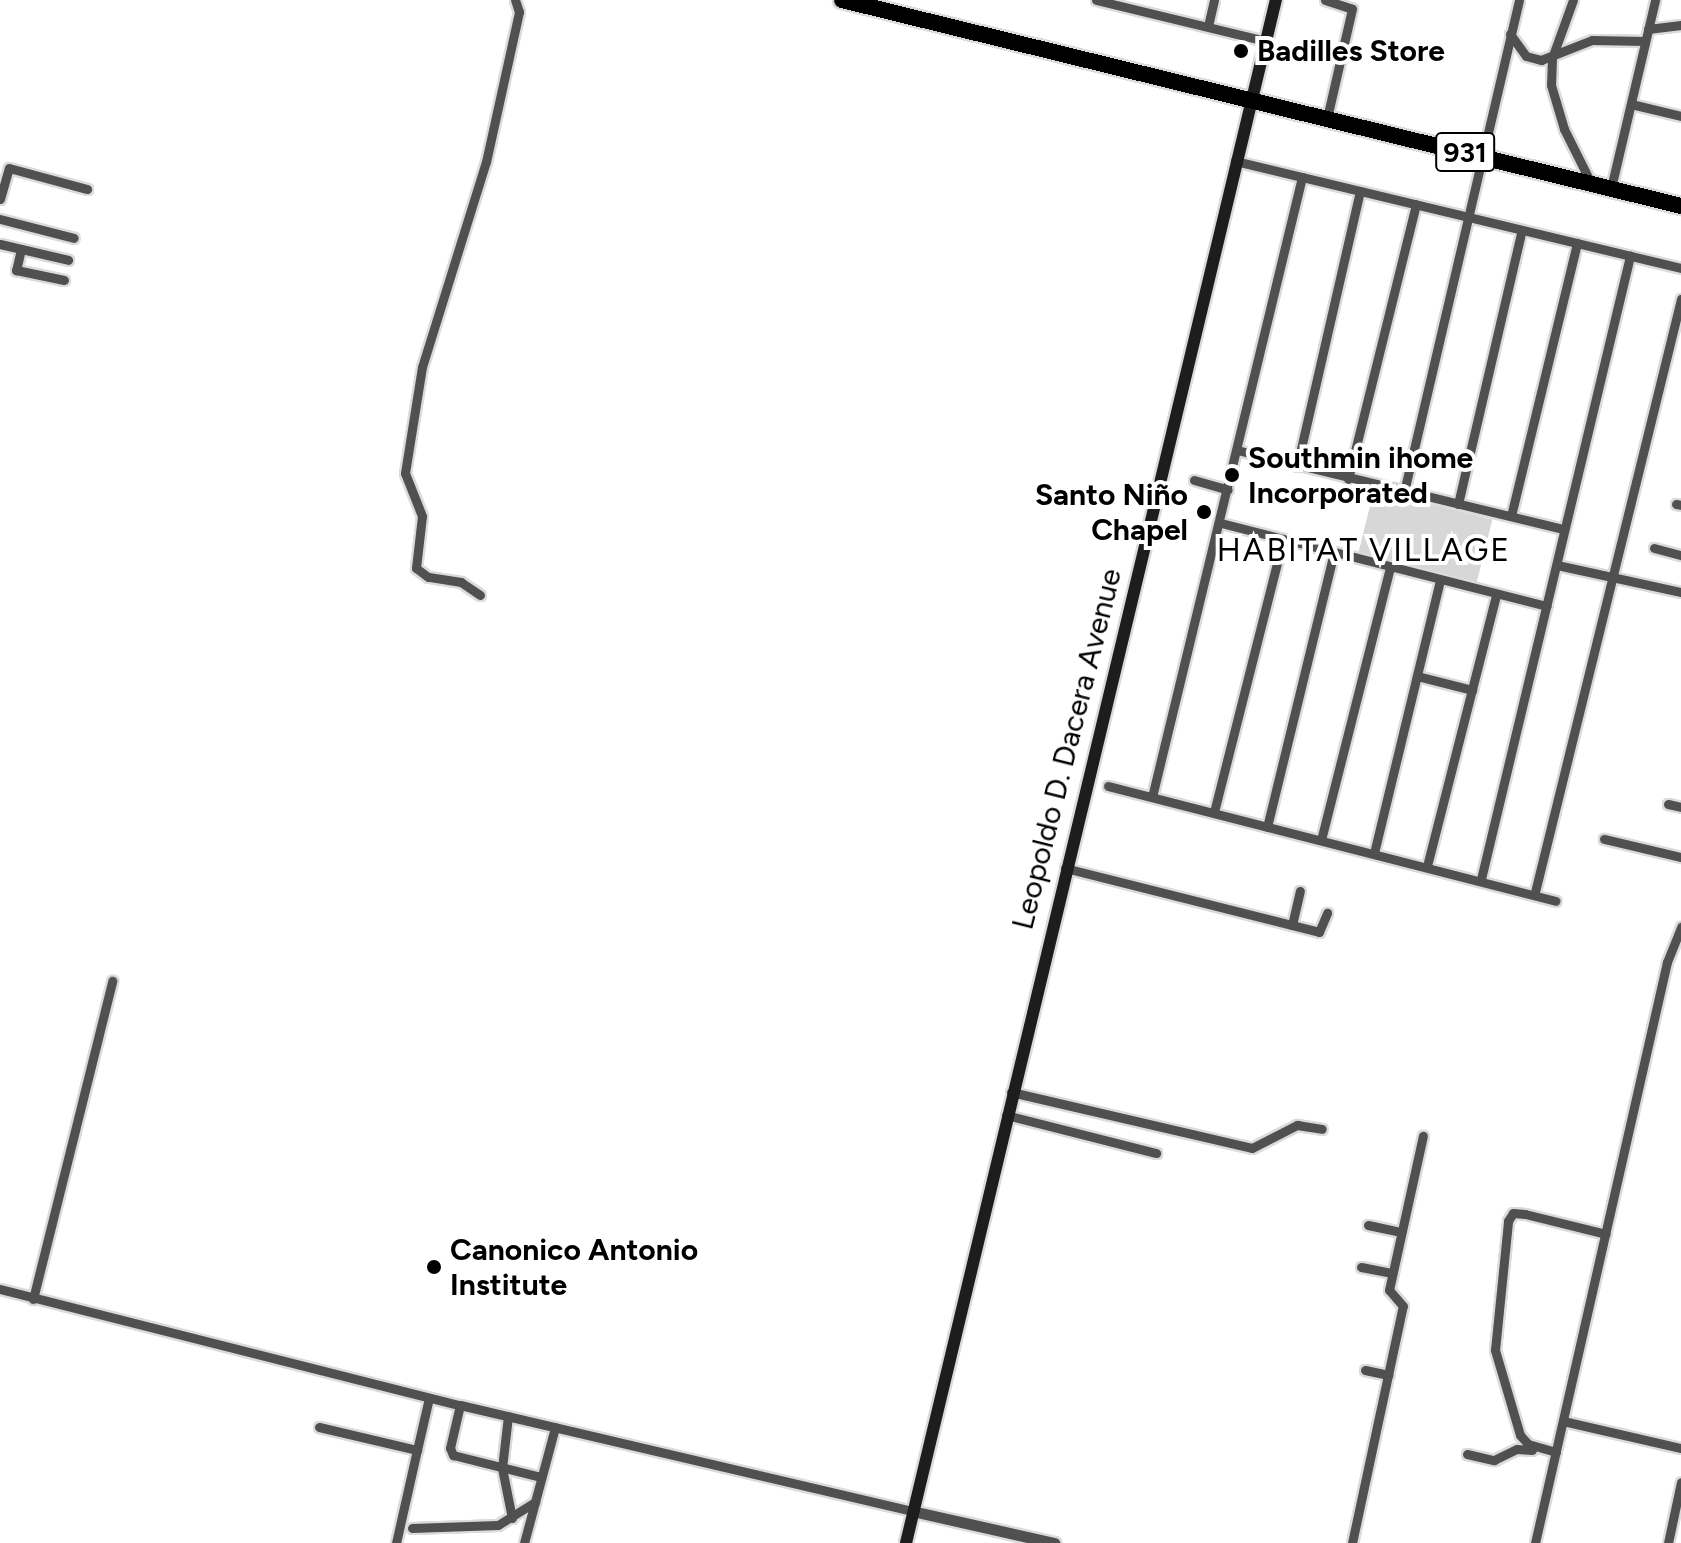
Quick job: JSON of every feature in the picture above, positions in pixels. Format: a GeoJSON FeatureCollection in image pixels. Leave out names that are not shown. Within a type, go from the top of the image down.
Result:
{"type":"FeatureCollection","features":[{"type":"Feature","properties":{"kind":"highway","name":"931"},"geometry":{"type":"LineString","coordinates":[[842,0],[1681,206]]}},
{"type":"Feature","properties":{"kind":"main road","name":"Leopoldo D. Dacera Avenue"},"geometry":{"type":"LineString","coordinates":[[906,1543],[1011,1092],[1276,0]]}},
{"type":"Feature","properties":{"kind":"street"},"geometry":{"type":"LineString","coordinates":[[515,0],[519,12]]}},
{"type":"Feature","properties":{"kind":"street"},"geometry":{"type":"LineString","coordinates":[[480,595],[461,582],[428,577],[416,568],[422,516],[405,473],[422,367],[486,162],[521,0]]}},
{"type":"Feature","properties":{"kind":"street"},"geometry":{"type":"LineString","coordinates":[[1096,0],[1265,41]]}},
{"type":"Feature","properties":{"kind":"street"},"geometry":{"type":"LineString","coordinates":[[1208,26],[1214,0]]}},
{"type":"Feature","properties":{"kind":"street"},"geometry":{"type":"LineString","coordinates":[[1325,0],[1352,9],[1327,118]]}},
{"type":"Feature","properties":{"kind":"street"},"geometry":{"type":"LineString","coordinates":[[1404,492],[1519,0]]}},
{"type":"Feature","properties":{"kind":"street"},"geometry":{"type":"LineString","coordinates":[[1573,0],[1552,58],[1553,99],[1591,183]]}},
{"type":"Feature","properties":{"kind":"street"},"geometry":{"type":"LineString","coordinates":[[1611,188],[1655,0]]}},
{"type":"Feature","properties":{"kind":"street"},"geometry":{"type":"LineString","coordinates":[[1648,29],[1681,25]]}},
{"type":"Feature","properties":{"kind":"street"},"geometry":{"type":"LineString","coordinates":[[1510,34],[1526,56],[1552,58],[1592,40],[1645,41]]}},
{"type":"Feature","properties":{"kind":"street"},"geometry":{"type":"LineString","coordinates":[[1631,104],[1681,116]]}},
{"type":"Feature","properties":{"kind":"street"},"geometry":{"type":"LineString","coordinates":[[1235,161],[1681,268]]}},
{"type":"Feature","properties":{"kind":"street"},"geometry":{"type":"LineString","coordinates":[[0,199],[9,168],[87,189]]}},
{"type":"Feature","properties":{"kind":"street"},"geometry":{"type":"LineString","coordinates":[[1152,797],[1221,523],[1302,177]]}},
{"type":"Feature","properties":{"kind":"street"},"geometry":{"type":"LineString","coordinates":[[1297,466],[1360,191]]}},
{"type":"Feature","properties":{"kind":"street"},"geometry":{"type":"LineString","coordinates":[[1348,479],[1416,204]]}},
{"type":"Feature","properties":{"kind":"street"},"geometry":{"type":"LineString","coordinates":[[0,219],[74,238]]}},
{"type":"Feature","properties":{"kind":"street"},"geometry":{"type":"LineString","coordinates":[[1458,504],[1522,230]]}},
{"type":"Feature","properties":{"kind":"street"},"geometry":{"type":"LineString","coordinates":[[1511,516],[1577,243]]}},
{"type":"Feature","properties":{"kind":"street"},"geometry":{"type":"LineString","coordinates":[[0,244],[68,260]]}},
{"type":"Feature","properties":{"kind":"street"},"geometry":{"type":"LineString","coordinates":[[21,249],[16,270],[64,280]]}},
{"type":"Feature","properties":{"kind":"street"},"geometry":{"type":"LineString","coordinates":[[1481,879],[1630,256]]}},
{"type":"Feature","properties":{"kind":"street"},"geometry":{"type":"LineString","coordinates":[[1535,892],[1681,299]]}},
{"type":"Feature","properties":{"kind":"street"},"geometry":{"type":"LineString","coordinates":[[1237,450],[1564,529]]}},
{"type":"Feature","properties":{"kind":"street"},"geometry":{"type":"LineString","coordinates":[[1194,480],[1228,490]]}},
{"type":"Feature","properties":{"kind":"street"},"geometry":{"type":"LineString","coordinates":[[1221,523],[1547,606]]}},
{"type":"Feature","properties":{"kind":"street"},"geometry":{"type":"LineString","coordinates":[[1214,812],[1283,540]]}},
{"type":"Feature","properties":{"kind":"street"},"geometry":{"type":"LineString","coordinates":[[1654,548],[1681,555]]}},
{"type":"Feature","properties":{"kind":"street"},"geometry":{"type":"LineString","coordinates":[[1267,827],[1334,553]]}},
{"type":"Feature","properties":{"kind":"street"},"geometry":{"type":"LineString","coordinates":[[1557,565],[1681,592]]}},
{"type":"Feature","properties":{"kind":"street"},"geometry":{"type":"LineString","coordinates":[[1321,840],[1390,568]]}},
{"type":"Feature","properties":{"kind":"street"},"geometry":{"type":"LineString","coordinates":[[1374,853],[1440,581]]}},
{"type":"Feature","properties":{"kind":"street"},"geometry":{"type":"LineString","coordinates":[[1427,866],[1496,595]]}},
{"type":"Feature","properties":{"kind":"street"},"geometry":{"type":"LineString","coordinates":[[1417,676],[1472,690]]}},
{"type":"Feature","properties":{"kind":"street"},"geometry":{"type":"LineString","coordinates":[[1108,786],[1535,892],[1555,901]]}},
{"type":"Feature","properties":{"kind":"street"},"geometry":{"type":"LineString","coordinates":[[1668,804],[1681,807]]}},
{"type":"Feature","properties":{"kind":"street"},"geometry":{"type":"LineString","coordinates":[[1604,839],[1681,857]]}},
{"type":"Feature","properties":{"kind":"street"},"geometry":{"type":"LineString","coordinates":[[1065,868],[1322,931],[1327,913]]}},
{"type":"Feature","properties":{"kind":"street"},"geometry":{"type":"LineString","coordinates":[[1292,925],[1300,891]]}},
{"type":"Feature","properties":{"kind":"street"},"geometry":{"type":"LineString","coordinates":[[1535,1543],[1680,932]]}},
{"type":"Feature","properties":{"kind":"street"},"geometry":{"type":"LineString","coordinates":[[33,1299],[112,981]]}},
{"type":"Feature","properties":{"kind":"street"},"geometry":{"type":"LineString","coordinates":[[1011,1092],[1252,1148],[1297,1125],[1322,1129]]}},
{"type":"Feature","properties":{"kind":"street"},"geometry":{"type":"LineString","coordinates":[[1006,1115],[1156,1153]]}},
{"type":"Feature","properties":{"kind":"street"},"geometry":{"type":"LineString","coordinates":[[1352,1543],[1403,1302],[1389,1293],[1423,1136]]}},
{"type":"Feature","properties":{"kind":"street"},"geometry":{"type":"LineString","coordinates":[[1556,1454],[1528,1444],[1520,1435],[1495,1350],[1508,1221],[1513,1213],[1525,1214],[1606,1234]]}},
{"type":"Feature","properties":{"kind":"street"},"geometry":{"type":"LineString","coordinates":[[1368,1225],[1401,1232]]}},
{"type":"Feature","properties":{"kind":"street"},"geometry":{"type":"LineString","coordinates":[[1361,1267],[1392,1273]]}},
{"type":"Feature","properties":{"kind":"street"},"geometry":{"type":"LineString","coordinates":[[0,1289],[429,1398],[1054,1543]]}},
{"type":"Feature","properties":{"kind":"street"},"geometry":{"type":"LineString","coordinates":[[1365,1370],[1388,1375]]}},
{"type":"Feature","properties":{"kind":"street"},"geometry":{"type":"LineString","coordinates":[[396,1543],[429,1398]]}},
{"type":"Feature","properties":{"kind":"street"},"geometry":{"type":"LineString","coordinates":[[460,1405],[451,1452],[541,1477]]}},
{"type":"Feature","properties":{"kind":"street"},"geometry":{"type":"LineString","coordinates":[[508,1416],[502,1468],[512,1518]]}},
{"type":"Feature","properties":{"kind":"street"},"geometry":{"type":"LineString","coordinates":[[1563,1421],[1681,1448]]}},
{"type":"Feature","properties":{"kind":"street"},"geometry":{"type":"LineString","coordinates":[[319,1427],[417,1450]]}},
{"type":"Feature","properties":{"kind":"street"},"geometry":{"type":"LineString","coordinates":[[524,1543],[555,1427]]}},
{"type":"Feature","properties":{"kind":"street"},"geometry":{"type":"LineString","coordinates":[[1467,1454],[1494,1460],[1525,1449],[1556,1454]]}},
{"type":"Feature","properties":{"kind":"street"},"geometry":{"type":"LineString","coordinates":[[1668,1543],[1681,1482]]}},
{"type":"Feature","properties":{"kind":"street"},"geometry":{"type":"LineString","coordinates":[[412,1528],[474,1529],[512,1518],[535,1502]]}},
{"type":"Feature","properties":{"kind":"shaded area"},"geometry":{"type":"Polygon","coordinates":[[[1374,490],[1492,520],[1476,584],[1358,554],[1374,490]]]}},
{"type":"Feature","properties":{"kind":"place","name":"Badilles Store"},"geometry":{"type":"Point","coordinates":[1241,51]}},
{"type":"Feature","properties":{"kind":"place","name":"Southmin ihome Incorporated"},"geometry":{"type":"Point","coordinates":[1232,475]}},
{"type":"Feature","properties":{"kind":"place","name":"Santo Niño Chapel"},"geometry":{"type":"Point","coordinates":[1204,512]}},
{"type":"Feature","properties":{"kind":"place","name":"Canonico Antonio Institute"},"geometry":{"type":"Point","coordinates":[434,1267]}},
{"type":"Feature","properties":{"kind":"district","name":"HABITAT VILLAGE"},"geometry":{"type":"Point","coordinates":[1364,550]}}]}
